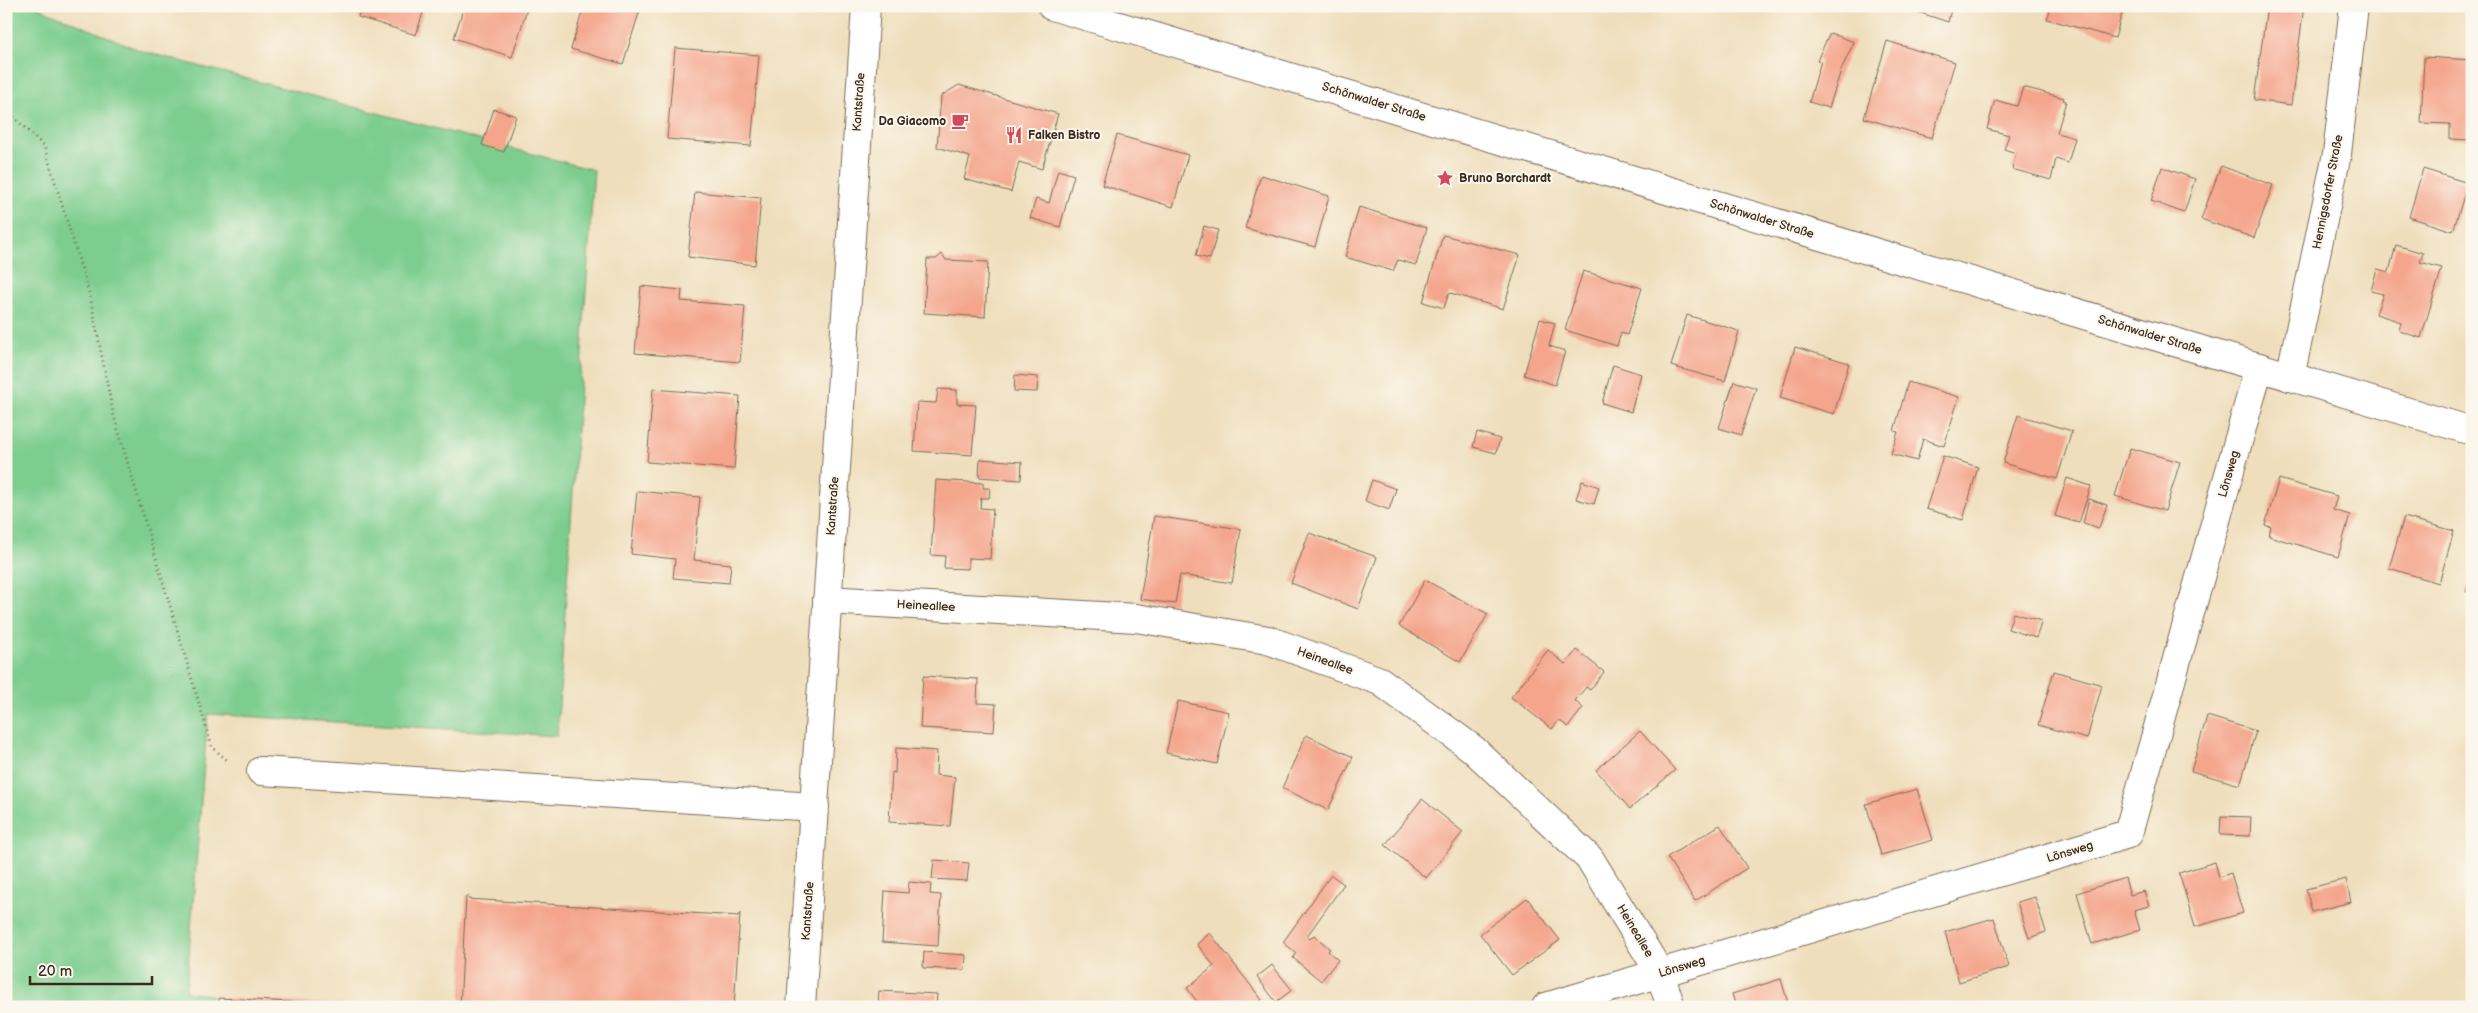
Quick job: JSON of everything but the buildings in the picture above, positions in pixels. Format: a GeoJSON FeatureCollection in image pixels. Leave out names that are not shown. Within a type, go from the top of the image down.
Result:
{"type":"FeatureCollection","features":[{"type":"Feature","properties":{"kind":"street","name":"Kantstraße"},"geometry":{"type":"LineString","coordinates":[[801,1007],[866,6]]}},
{"type":"Feature","properties":{"kind":"street","name":"Schönwalder Straße"},"geometry":{"type":"LineString","coordinates":[[1052,6],[2472,431]]}},
{"type":"Feature","properties":{"kind":"street","name":"Hennigsdorfer Straße"},"geometry":{"type":"LineString","coordinates":[[2290,377],[2337,154],[2354,6]]}},
{"type":"Feature","properties":{"kind":"street","name":"Lönsweg"},"geometry":{"type":"LineString","coordinates":[[1546,1007],[2128,834],[2259,367]]}},
{"type":"Feature","properties":{"kind":"street","name":"Heineallee"},"geometry":{"type":"LineString","coordinates":[[827,600],[1136,618],[1268,640],[1380,681],[1473,749],[1590,859],[1660,973],[1671,1007]]}},
{"type":"Feature","properties":{"kind":"street"},"geometry":{"type":"LineString","coordinates":[[261,771],[815,807]]}},
{"type":"Feature","properties":{"kind":"path"},"geometry":{"type":"LineString","coordinates":[[6,110],[44,146],[90,296],[113,413],[212,747],[235,768],[261,771]]}},
{"type":"Feature","properties":{"kind":"green space"},"geometry":{"type":"Polygon","coordinates":[[[6,6],[34,6],[142,51],[594,170],[557,736],[208,714],[186,992],[211,995],[210,1007],[6,1007],[6,6]]]}},
{"type":"Feature","properties":{"kind":"place","name":"Da Giacomo"},"geometry":{"type":"Point","coordinates":[960,121]}},
{"type":"Feature","properties":{"kind":"place","name":"Falken Bistro"},"geometry":{"type":"Point","coordinates":[1014,135]}},
{"type":"Feature","properties":{"kind":"place","name":"Bruno Borchardt"},"geometry":{"type":"Point","coordinates":[1445,178]}}]}
